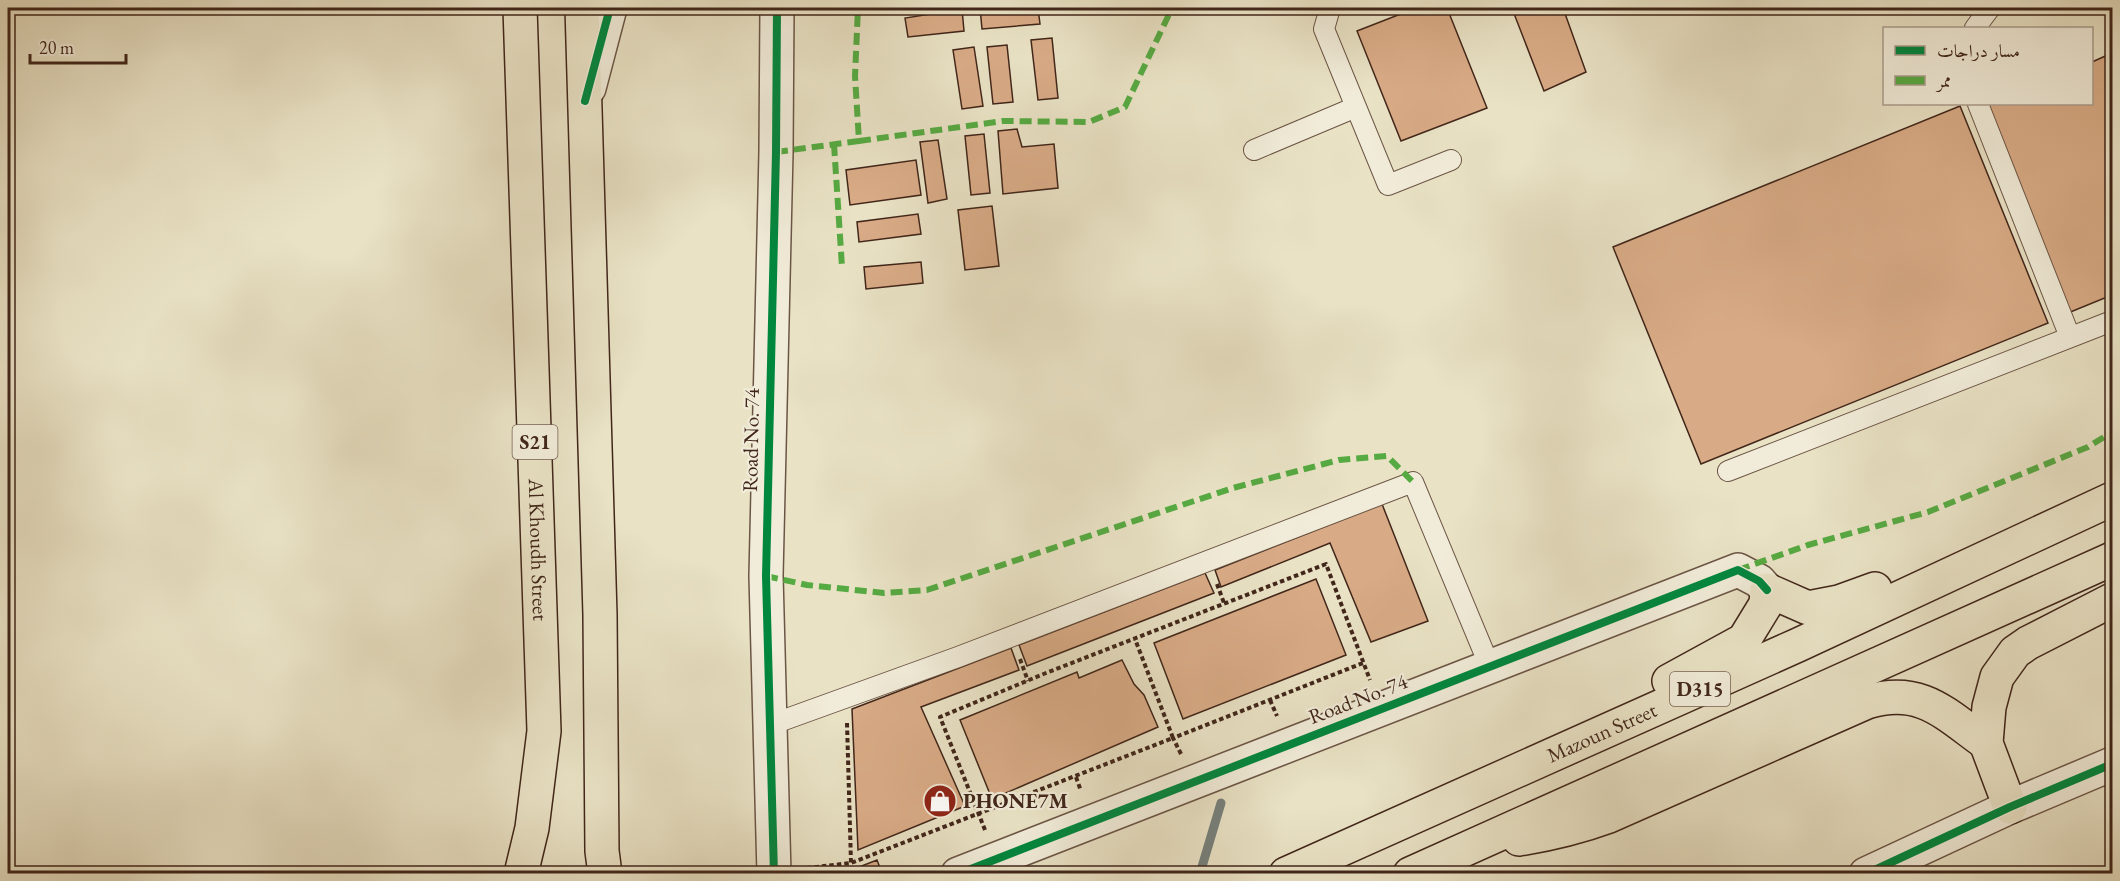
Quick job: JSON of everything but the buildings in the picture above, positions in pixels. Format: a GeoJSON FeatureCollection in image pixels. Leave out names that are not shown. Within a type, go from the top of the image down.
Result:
{"type":"FeatureCollection","features":[{"type":"Feature","properties":{"kind":"main road","name":"Al Khoudh Street"},"geometry":{"type":"LineString","coordinates":[[520,8],[544,730],[532,828],[521,873]]}},
{"type":"Feature","properties":{"kind":"main road"},"geometry":{"type":"LineString","coordinates":[[582,8],[600,615],[602,850],[605,873]]}},
{"type":"Feature","properties":{"kind":"main road"},"geometry":{"type":"LineString","coordinates":[[1576,744],[1625,702],[1678,677],[1744,640],[1766,604],[1767,590],[1808,608],[1839,602],[1918,572],[2052,513],[2112,490]]}},
{"type":"Feature","properties":{"kind":"main road","name":"Mazoun Street"},"geometry":{"type":"LineString","coordinates":[[1286,873],[1798,645],[2112,499]]}},
{"type":"Feature","properties":{"kind":"main road","name":"D315"},"geometry":{"type":"LineString","coordinates":[[1410,873],[2112,559]]}},
{"type":"Feature","properties":{"kind":"main road"},"geometry":{"type":"LineString","coordinates":[[2010,807],[1986,742],[1992,692],[1997,677],[2005,664],[2028,643],[2112,600]]}},
{"type":"Feature","properties":{"kind":"main road"},"geometry":{"type":"LineString","coordinates":[[1487,840],[1549,835],[1580,827],[1867,702],[1887,696],[1907,697],[1926,702],[1986,742]]}},
{"type":"Feature","properties":{"kind":"street"},"geometry":{"type":"LineString","coordinates":[[585,101],[610,8]]}},
{"type":"Feature","properties":{"kind":"street","name":"Road No. 74"},"geometry":{"type":"LineString","coordinates":[[774,873],[766,576],[777,8]]}},
{"type":"Feature","properties":{"kind":"street","name":"Road No. 74"},"geometry":{"type":"LineString","coordinates":[[958,873],[1738,570],[1759,581],[1767,590]]}},
{"type":"Feature","properties":{"kind":"street"},"geometry":{"type":"LineString","coordinates":[[1866,873],[2010,807],[2112,764]]}},
{"type":"Feature","properties":{"kind":"lane"},"geometry":{"type":"LineString","coordinates":[[1330,8],[1324,29],[1388,185],[1450,160]]}},
{"type":"Feature","properties":{"kind":"lane"},"geometry":{"type":"LineString","coordinates":[[1976,27],[1990,8]]}},
{"type":"Feature","properties":{"kind":"lane"},"geometry":{"type":"LineString","coordinates":[[1978,105],[2070,338]]}},
{"type":"Feature","properties":{"kind":"lane"},"geometry":{"type":"LineString","coordinates":[[1254,150],[1356,106]]}},
{"type":"Feature","properties":{"kind":"lane"},"geometry":{"type":"LineString","coordinates":[[1728,471],[2112,321]]}},
{"type":"Feature","properties":{"kind":"lane"},"geometry":{"type":"LineString","coordinates":[[770,724],[958,657],[1413,482],[1490,667]]}},
{"type":"Feature","properties":{"kind":"path"},"geometry":{"type":"LineString","coordinates":[[998,858],[940,717],[1326,564],[1363,663],[1383,708]]}},
{"type":"Feature","properties":{"kind":"path"},"geometry":{"type":"LineString","coordinates":[[1135,639],[1173,738],[1194,782]]}},
{"type":"Feature","properties":{"kind":"path"},"geometry":{"type":"LineString","coordinates":[[774,873],[851,863],[980,815],[1363,663]]}},
{"type":"Feature","properties":{"kind":"path"},"geometry":{"type":"LineString","coordinates":[[846,698],[851,863]]}},
{"type":"Feature","properties":{"kind":"waterway"},"geometry":{"type":"LineString","coordinates":[[1201,870],[1221,803]]}},
{"type":"Feature","properties":{"kind":"marked path"},"geometry":{"type":"LineString","coordinates":[[776,152],[859,141],[855,76],[858,8]]}},
{"type":"Feature","properties":{"kind":"marked path"},"geometry":{"type":"LineString","coordinates":[[859,141],[1003,121],[1089,122],[1125,107],[1172,8]]}},
{"type":"Feature","properties":{"kind":"marked path"},"geometry":{"type":"LineString","coordinates":[[834,144],[842,267]]}},
{"type":"Feature","properties":{"kind":"marked path"},"geometry":{"type":"LineString","coordinates":[[1738,570],[1808,545],[1928,512],[2088,447],[2112,432]]}},
{"type":"Feature","properties":{"kind":"marked path"},"geometry":{"type":"LineString","coordinates":[[766,576],[807,585],[884,593],[927,590],[1233,488],[1339,460],[1387,456],[1413,482]]}},
{"type":"Feature","properties":{"kind":"cycle path"},"geometry":{"type":"LineString","coordinates":[[585,101],[610,8]]}},
{"type":"Feature","properties":{"kind":"cycle path"},"geometry":{"type":"LineString","coordinates":[[774,874],[766,576],[777,8]]}},
{"type":"Feature","properties":{"kind":"cycle path"},"geometry":{"type":"LineString","coordinates":[[958,874],[1738,570],[1759,581],[1767,590]]}},
{"type":"Feature","properties":{"kind":"cycle path"},"geometry":{"type":"LineString","coordinates":[[1866,874],[2010,807],[2112,764]]}},
{"type":"Feature","properties":{"kind":"place","name":"PHONE7M"},"geometry":{"type":"Point","coordinates":[940,801]}}]}
